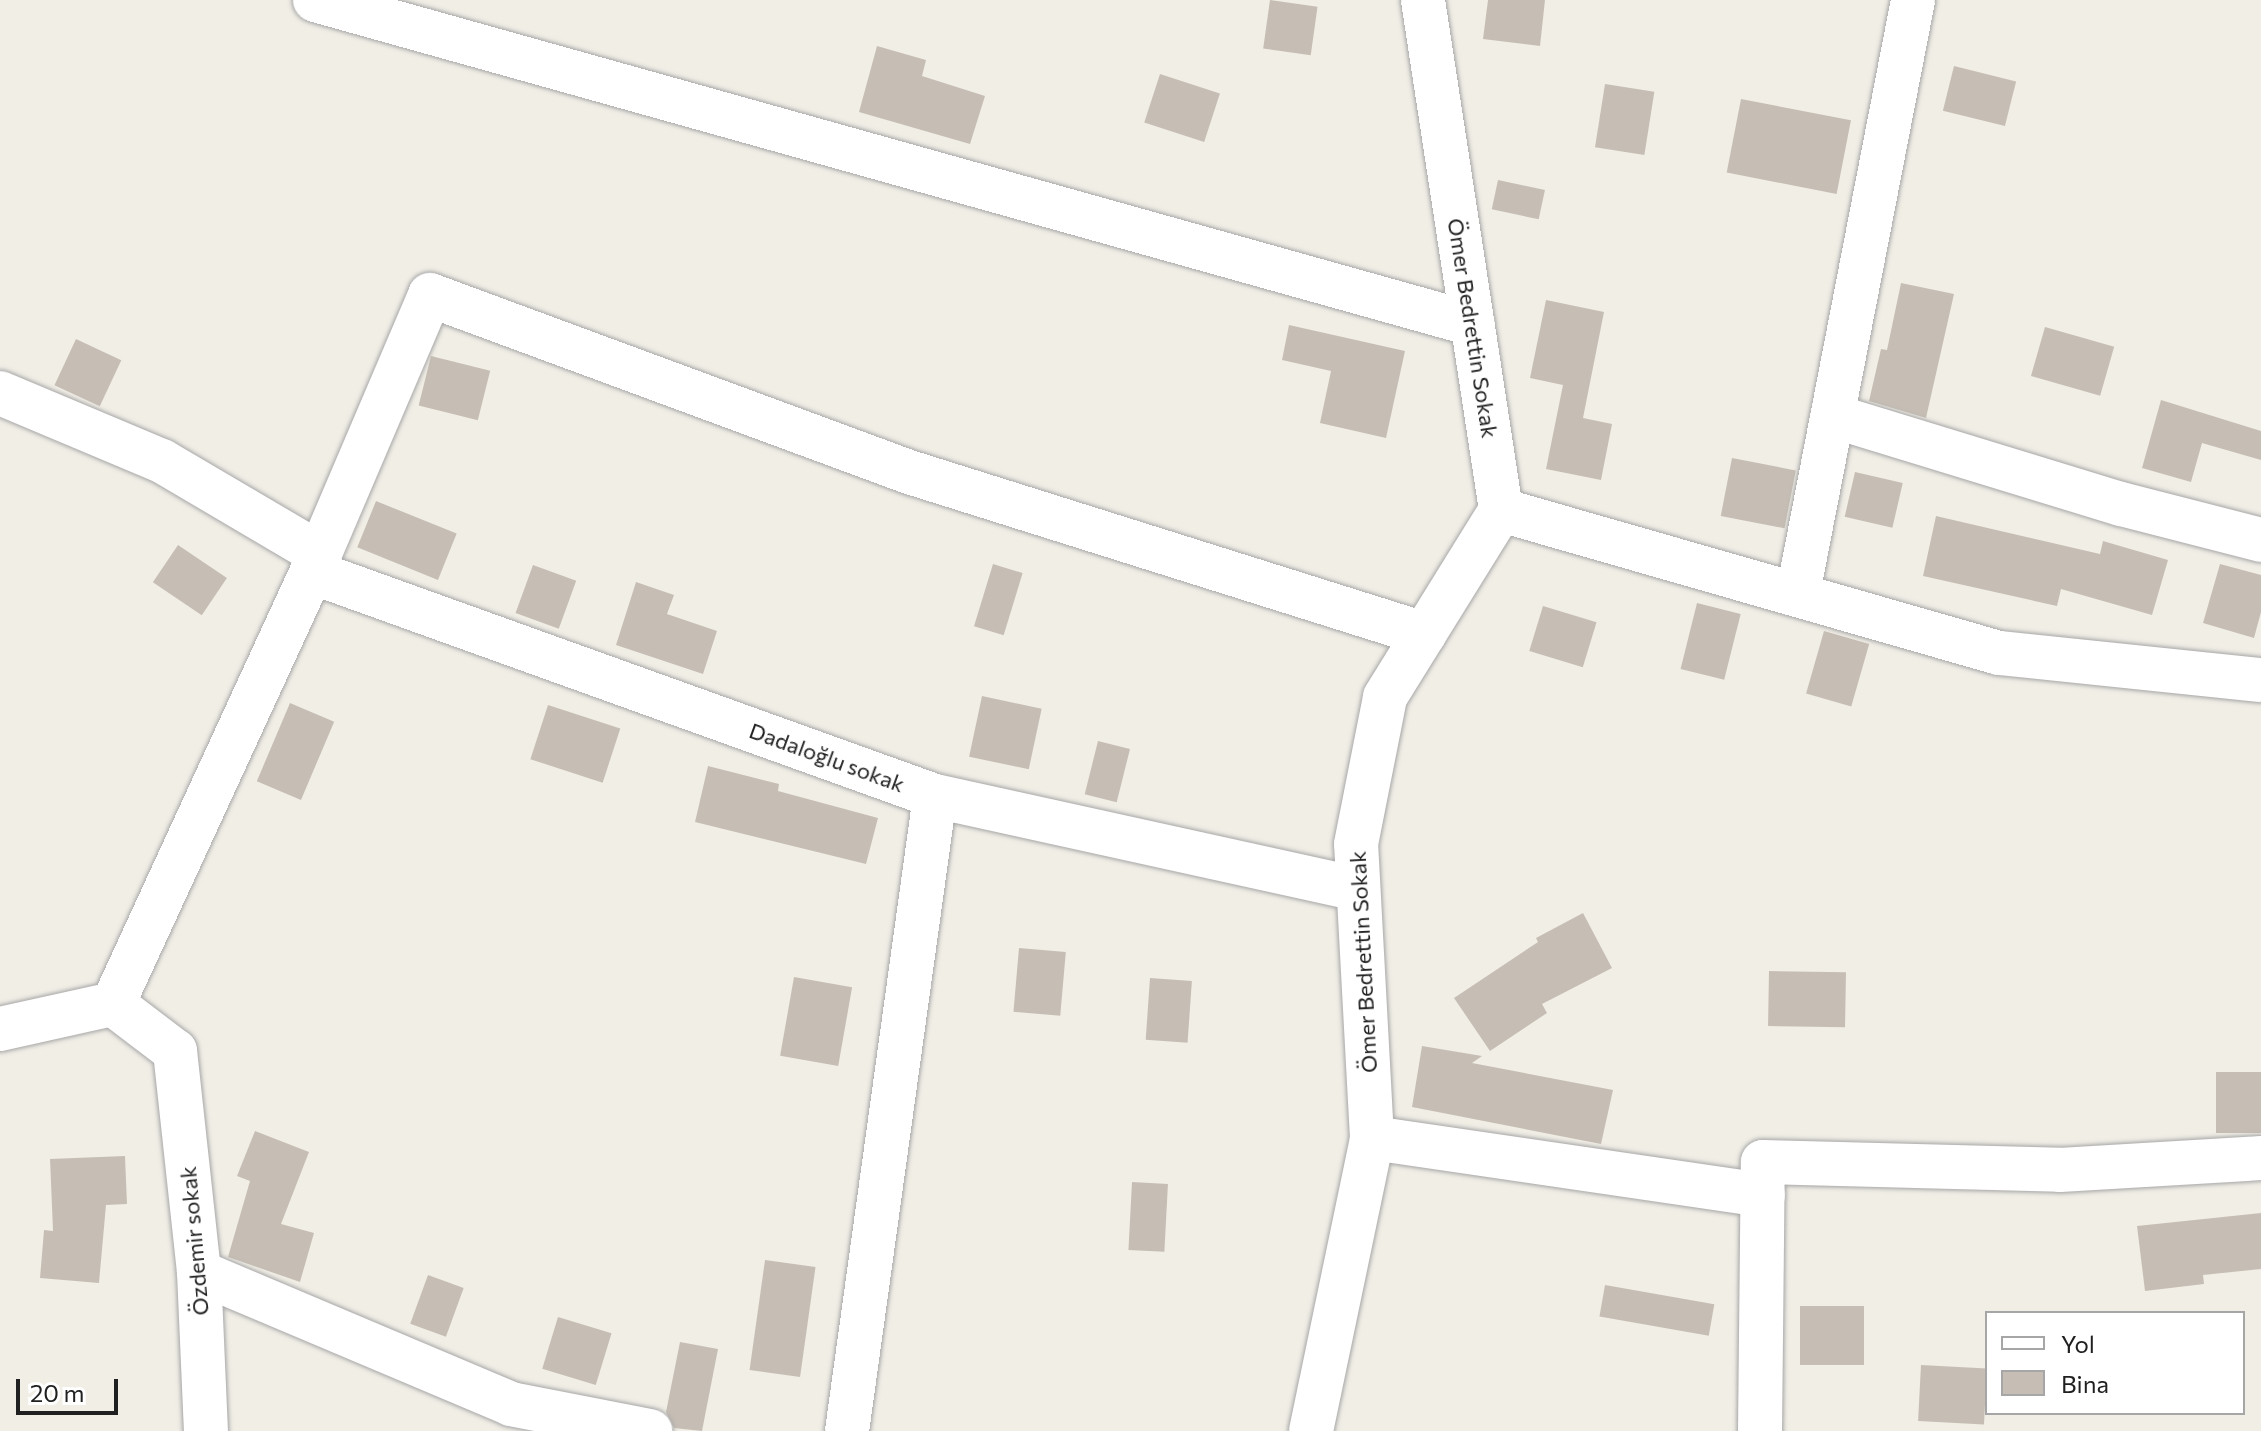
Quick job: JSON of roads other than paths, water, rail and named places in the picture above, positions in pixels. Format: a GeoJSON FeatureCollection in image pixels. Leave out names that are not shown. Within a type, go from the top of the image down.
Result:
{"type":"FeatureCollection","features":[{"type":"Feature","properties":{"kind":"street"},"geometry":{"type":"LineString","coordinates":[[315,0],[1472,324]]}},
{"type":"Feature","properties":{"kind":"street","name":"Ömer Bedrettin Sokak"},"geometry":{"type":"LineString","coordinates":[[1311,1431],[1372,1138],[1356,844],[1385,697],[1501,510],[1423,0]]}},
{"type":"Feature","properties":{"kind":"street"},"geometry":{"type":"LineString","coordinates":[[1798,593],[1913,0]]}},
{"type":"Feature","properties":{"kind":"street"},"geometry":{"type":"LineString","coordinates":[[0,1029],[113,1004],[316,563],[430,295],[909,472],[1424,634]]}},
{"type":"Feature","properties":{"kind":"street","name":"Dadaloğlu sokak"},"geometry":{"type":"LineString","coordinates":[[0,393],[162,461],[316,563],[935,796],[1358,889]]}},
{"type":"Feature","properties":{"kind":"street"},"geometry":{"type":"LineString","coordinates":[[1833,416],[2121,504],[2261,540]]}},
{"type":"Feature","properties":{"kind":"street"},"geometry":{"type":"LineString","coordinates":[[1501,510],[1999,653],[2261,680]]}},
{"type":"Feature","properties":{"kind":"street"},"geometry":{"type":"LineString","coordinates":[[847,1431],[935,796]]}},
{"type":"Feature","properties":{"kind":"street","name":"Özdemir sokak"},"geometry":{"type":"LineString","coordinates":[[113,1004],[175,1051],[199,1272],[206,1431]]}},
{"type":"Feature","properties":{"kind":"street"},"geometry":{"type":"LineString","coordinates":[[1372,1138],[1763,1195]]}},
{"type":"Feature","properties":{"kind":"street"},"geometry":{"type":"LineString","coordinates":[[1760,1431],[1763,1162],[2060,1170],[2261,1158]]}},
{"type":"Feature","properties":{"kind":"street"},"geometry":{"type":"LineString","coordinates":[[199,1272],[510,1418],[650,1431]]}}]}
